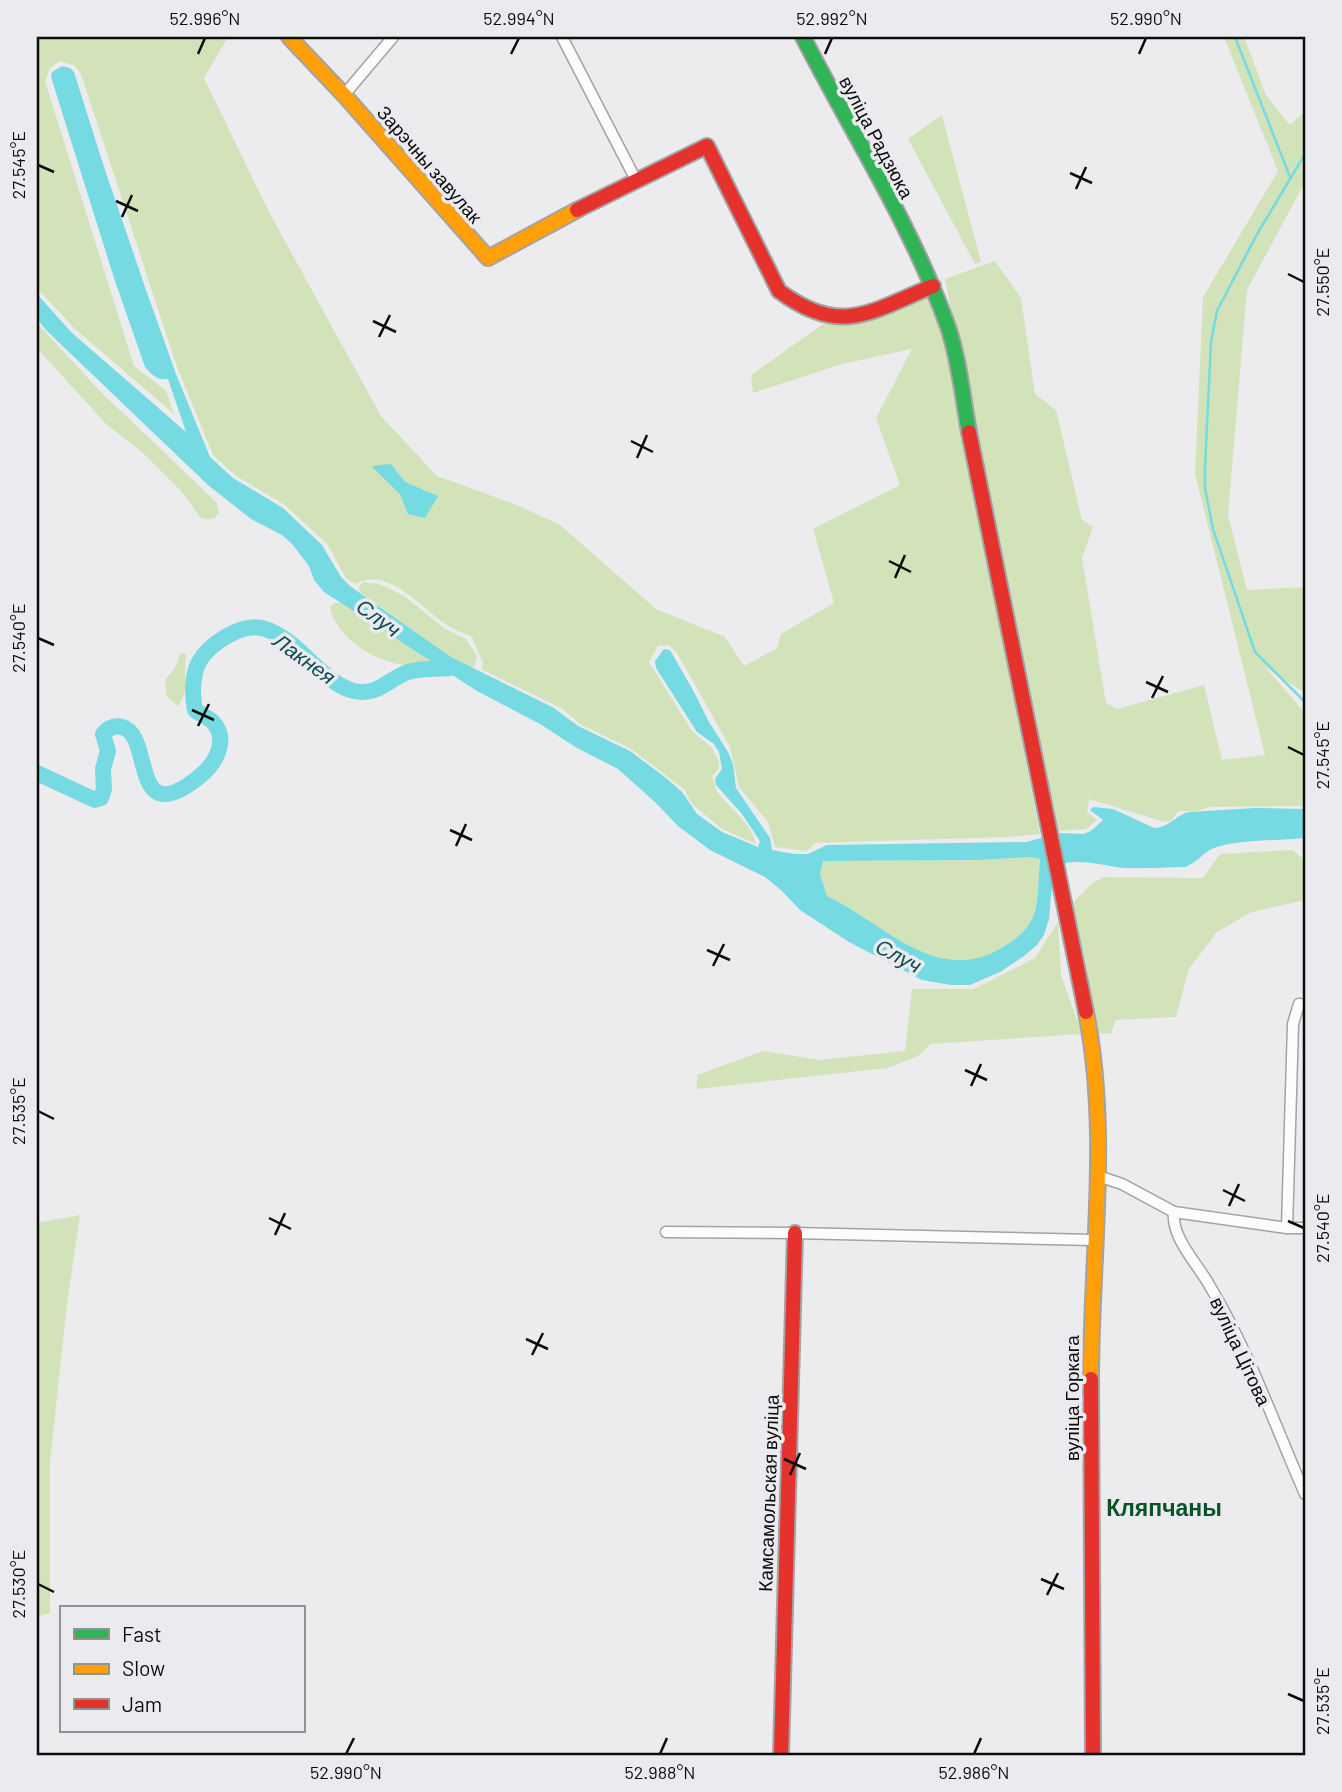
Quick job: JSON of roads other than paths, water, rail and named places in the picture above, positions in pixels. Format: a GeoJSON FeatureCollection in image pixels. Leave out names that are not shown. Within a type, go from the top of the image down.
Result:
{"type":"FeatureCollection","features":[{"type":"Feature","properties":{"kind":"main road","name":"Зарэчны завулак"},"geometry":{"type":"LineString","coordinates":[[289,37],[488,258],[555,221],[637,182]]}},
{"type":"Feature","properties":{"kind":"main road","name":"вуліца Радзюка"},"geometry":{"type":"LineString","coordinates":[[803,37],[835,102],[870,160],[933,286],[949,330],[1042,791]]}},
{"type":"Feature","properties":{"kind":"main road"},"geometry":{"type":"LineString","coordinates":[[637,182],[708,146],[760,257],[779,291],[798,306],[819,314],[839,318],[861,313],[884,307],[933,286]]}},
{"type":"Feature","properties":{"kind":"main road","name":"вуліца Горкага"},"geometry":{"type":"LineString","coordinates":[[1042,791],[1092,1042],[1099,1126],[1093,1240],[1093,1755]]}},
{"type":"Feature","properties":{"kind":"main road","name":"Камсамольская вуліца"},"geometry":{"type":"LineString","coordinates":[[781,1755],[795,1233]]}},
{"type":"Feature","properties":{"kind":"street"},"geometry":{"type":"LineString","coordinates":[[344,96],[393,37]]}},
{"type":"Feature","properties":{"kind":"street"},"geometry":{"type":"LineString","coordinates":[[562,37],[637,182]]}},
{"type":"Feature","properties":{"kind":"street"},"geometry":{"type":"LineString","coordinates":[[1287,1228],[1293,1024],[1299,1004],[1305,1004]]}},
{"type":"Feature","properties":{"kind":"street"},"geometry":{"type":"LineString","coordinates":[[1098,1176],[1122,1184],[1174,1212],[1287,1228],[1305,1228]]}},
{"type":"Feature","properties":{"kind":"street","name":"вуліца Цітова"},"geometry":{"type":"LineString","coordinates":[[1174,1212],[1172,1222],[1177,1234],[1236,1332],[1305,1494]]}},
{"type":"Feature","properties":{"kind":"street"},"geometry":{"type":"LineString","coordinates":[[666,1232],[1093,1240]]}},
{"type":"Feature","properties":{"kind":"water","name":"Случ"},"geometry":{"type":"Polygon","coordinates":[[[62,66],[74,72],[146,290],[210,457],[233,478],[283,508],[322,545],[341,577],[350,586],[451,657],[554,708],[578,726],[630,751],[682,792],[697,814],[722,832],[758,847],[760,841],[742,814],[716,785],[715,779],[722,769],[719,752],[714,744],[697,732],[656,668],[655,661],[664,649],[670,650],[728,752],[733,764],[736,788],[770,838],[772,850],[808,854],[827,845],[1026,842],[1061,833],[1083,834],[1091,831],[1103,820],[1090,810],[1093,807],[1113,809],[1154,828],[1165,826],[1189,812],[1255,808],[1305,809],[1305,838],[1228,844],[1208,851],[1185,867],[1133,868],[1085,862],[1065,863],[1052,884],[1049,919],[1044,935],[1037,945],[1000,972],[970,985],[922,980],[849,942],[800,910],[765,877],[710,850],[678,826],[618,769],[477,691],[324,592],[292,544],[282,535],[251,519],[208,485],[47,331],[37,319],[37,294],[71,332],[186,432],[168,379],[155,377],[145,367],[114,278],[51,77],[52,72],[62,66]],[[1040,859],[823,861],[820,874],[827,896],[909,946],[952,960],[974,959],[1013,941],[1030,923],[1037,902],[1040,859]]]}},
{"type":"Feature","properties":{"kind":"water"},"geometry":{"type":"Polygon","coordinates":[[[391,464],[405,482],[438,496],[425,518],[408,514],[400,494],[371,466],[391,464]]]}},
{"type":"Feature","properties":{"kind":"waterway"},"geometry":{"type":"LineString","coordinates":[[1235,37],[1290,177]]}},
{"type":"Feature","properties":{"kind":"waterway"},"geometry":{"type":"LineString","coordinates":[[1305,154],[1256,236],[1217,311],[1211,342],[1205,467],[1205,488],[1213,529],[1255,652],[1305,702]]}},
{"type":"Feature","properties":{"kind":"waterway","name":"Лакнея"},"geometry":{"type":"LineString","coordinates":[[37,773],[95,800],[101,798],[104,789],[103,769],[108,751],[103,734],[116,726],[132,734],[152,788],[162,794],[177,791],[199,777],[215,759],[220,737],[213,722],[195,710],[195,673],[199,662],[210,648],[226,636],[245,629],[262,628],[275,633],[331,679],[354,691],[377,689],[413,671],[451,668]]}},
{"type":"Feature","properties":{"kind":"district","name":"Кляпчаны"},"geometry":{"type":"Point","coordinates":[1164,1507]}}]}
